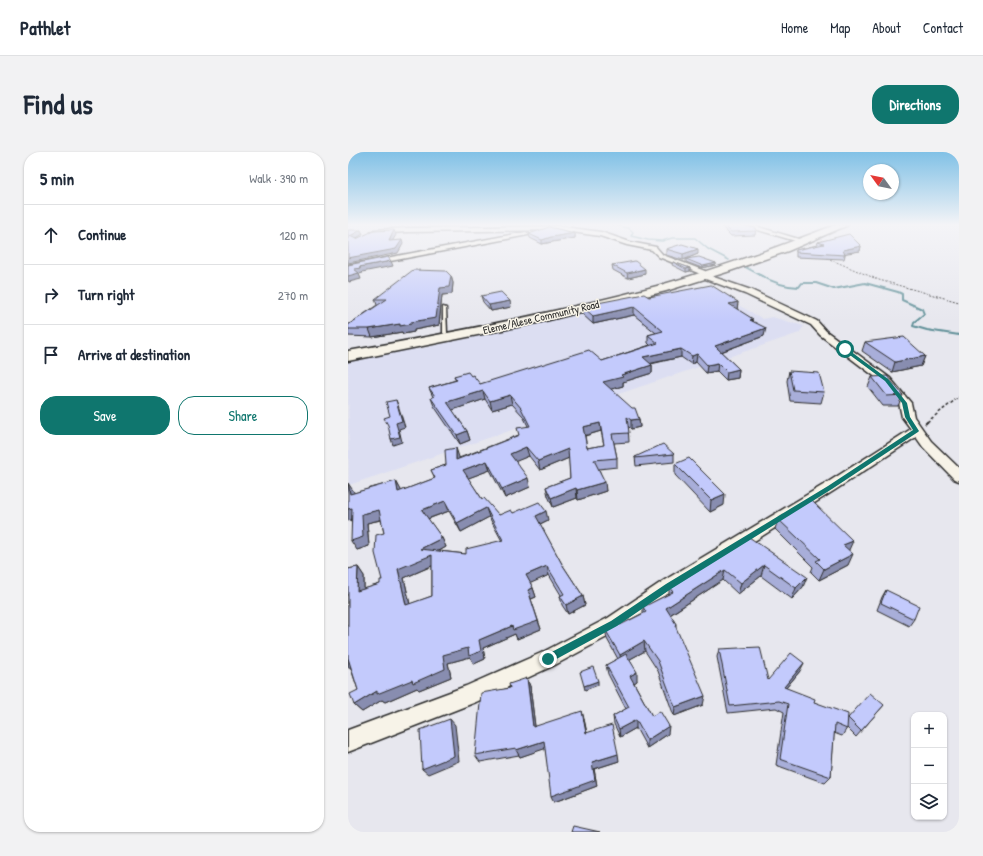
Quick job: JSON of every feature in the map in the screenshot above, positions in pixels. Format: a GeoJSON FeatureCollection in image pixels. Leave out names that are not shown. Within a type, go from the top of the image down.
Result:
{"type":"FeatureCollection","features":[{"type":"Feature","properties":{"kind":"main road","name":"Eleme/Alese Community Road"},"geometry":{"type":"LineString","coordinates":[[348,352],[445,333],[616,296],[704,274],[752,257]]}},
{"type":"Feature","properties":{"kind":"main road","name":"Eleme/Alese Community Road"},"geometry":{"type":"LineString","coordinates":[[348,356],[510,325],[649,292],[759,257]]}},
{"type":"Feature","properties":{"kind":"street"},"geometry":{"type":"LineString","coordinates":[[348,267],[402,257]]}},
{"type":"Feature","properties":{"kind":"street"},"geometry":{"type":"LineString","coordinates":[[663,257],[755,295],[814,324],[823,333],[886,380],[905,403],[908,417],[916,431],[959,476]]}},
{"type":"Feature","properties":{"kind":"street"},"geometry":{"type":"LineString","coordinates":[[348,740],[468,695],[548,659],[607,627],[669,586],[830,487],[916,431]]}},
{"type":"Feature","properties":{"kind":"lane"},"geometry":{"type":"LineString","coordinates":[[444,308],[445,333]]}},
{"type":"Feature","properties":{"kind":"path"},"geometry":{"type":"LineString","coordinates":[[825,257],[879,280],[959,302]]}},
{"type":"Feature","properties":{"kind":"path"},"geometry":{"type":"LineString","coordinates":[[916,431],[959,397]]}},
{"type":"Feature","properties":{"kind":"shaded area"},"geometry":{"type":"Polygon","coordinates":[[[690,288],[695,290],[712,290],[763,319],[772,317],[804,326],[799,333],[349,485],[348,359],[414,347],[415,350],[690,288]]]}},
{"type":"Feature","properties":{"kind":"building"},"geometry":{"type":"Polygon","coordinates":[[[388,257],[391,261],[359,267],[361,268],[354,269],[359,273],[348,276],[348,265],[388,257]]]}},
{"type":"Feature","properties":{"kind":"building"},"geometry":{"type":"Polygon","coordinates":[[[699,257],[716,263],[703,266],[686,259],[699,257]]]}},
{"type":"Feature","properties":{"kind":"building"},"geometry":{"type":"Polygon","coordinates":[[[635,261],[645,269],[627,273],[612,265],[635,261]]]}},
{"type":"Feature","properties":{"kind":"building"},"geometry":{"type":"Polygon","coordinates":[[[673,262],[690,268],[686,269],[673,262]]]}},
{"type":"Feature","properties":{"kind":"building"},"geometry":{"type":"Polygon","coordinates":[[[413,270],[446,271],[451,276],[449,287],[440,288],[436,318],[411,322],[411,324],[400,326],[400,324],[369,329],[348,329],[348,325],[387,299],[375,299],[413,270]]]}},
{"type":"Feature","properties":{"kind":"building"},"geometry":{"type":"Polygon","coordinates":[[[711,285],[738,302],[729,304],[753,319],[750,320],[766,328],[715,346],[739,369],[727,372],[718,363],[707,365],[697,354],[692,356],[681,349],[643,357],[652,365],[621,375],[623,377],[603,382],[632,408],[635,408],[639,419],[631,420],[627,417],[629,433],[612,434],[617,458],[594,460],[605,482],[577,490],[576,488],[551,498],[546,487],[570,478],[568,449],[538,461],[526,447],[510,454],[528,478],[502,489],[487,461],[463,470],[482,499],[484,498],[499,515],[511,510],[513,513],[539,502],[546,511],[536,516],[562,564],[583,596],[566,605],[560,596],[564,594],[547,566],[526,575],[533,588],[528,590],[538,621],[513,630],[512,626],[479,640],[481,651],[469,656],[468,648],[443,655],[445,669],[413,683],[412,680],[377,694],[377,691],[354,705],[350,694],[358,690],[348,658],[348,569],[358,567],[357,591],[380,584],[380,580],[382,580],[375,553],[376,535],[384,533],[379,510],[362,514],[363,537],[351,541],[352,508],[348,509],[348,483],[350,494],[396,481],[398,492],[435,478],[431,470],[446,465],[445,450],[456,448],[456,460],[519,435],[517,428],[530,426],[521,408],[510,395],[490,401],[483,391],[447,402],[467,431],[457,435],[431,398],[435,396],[429,388],[457,380],[454,376],[468,372],[471,376],[473,375],[480,384],[589,350],[602,361],[658,343],[648,335],[663,331],[634,307],[593,316],[582,306],[644,294],[649,297],[711,285]],[[600,423],[583,427],[587,448],[604,445],[600,423]],[[445,501],[422,510],[442,538],[420,549],[466,554],[466,549],[503,540],[486,508],[457,523],[445,501]],[[432,555],[398,569],[406,605],[432,596],[432,555]]]}},
{"type":"Feature","properties":{"kind":"building"},"geometry":{"type":"Polygon","coordinates":[[[501,292],[510,301],[489,305],[481,296],[501,292]]]}},
{"type":"Feature","properties":{"kind":"building"},"geometry":{"type":"Polygon","coordinates":[[[904,337],[925,356],[895,362],[865,342],[904,337]]]}},
{"type":"Feature","properties":{"kind":"building"},"geometry":{"type":"Polygon","coordinates":[[[789,371],[819,373],[824,392],[793,390],[789,371]]]}},
{"type":"Feature","properties":{"kind":"building"},"geometry":{"type":"Polygon","coordinates":[[[887,376],[903,395],[887,396],[872,377],[887,376]]]}},
{"type":"Feature","properties":{"kind":"building"},"geometry":{"type":"Polygon","coordinates":[[[396,400],[402,421],[396,423],[400,437],[391,439],[388,425],[384,418],[390,416],[386,402],[396,400]]]}},
{"type":"Feature","properties":{"kind":"building"},"geometry":{"type":"Polygon","coordinates":[[[663,444],[674,454],[635,458],[635,457],[663,444]]]}},
{"type":"Feature","properties":{"kind":"building"},"geometry":{"type":"Polygon","coordinates":[[[689,458],[725,494],[711,500],[675,464],[689,458]]]}},
{"type":"Feature","properties":{"kind":"building"},"geometry":{"type":"Polygon","coordinates":[[[810,499],[853,541],[843,545],[853,554],[824,569],[816,561],[820,559],[778,519],[810,499]]]}},
{"type":"Feature","properties":{"kind":"building"},"geometry":{"type":"Polygon","coordinates":[[[749,537],[807,577],[796,588],[764,565],[741,583],[725,570],[666,608],[676,624],[675,625],[705,696],[675,707],[658,661],[644,641],[620,655],[605,629],[619,622],[620,625],[646,612],[643,607],[673,592],[669,587],[749,537]]]}},
{"type":"Feature","properties":{"kind":"building"},"geometry":{"type":"Polygon","coordinates":[[[886,590],[919,606],[914,619],[881,603],[886,590]]]}},
{"type":"Feature","properties":{"kind":"building"},"geometry":{"type":"Polygon","coordinates":[[[760,647],[768,680],[791,653],[804,663],[784,687],[815,699],[814,702],[848,714],[847,729],[835,724],[831,777],[780,759],[788,704],[779,701],[730,706],[719,649],[760,647]]]}},
{"type":"Feature","properties":{"kind":"building"},"geometry":{"type":"Polygon","coordinates":[[[626,654],[637,672],[630,676],[652,716],[660,711],[669,726],[647,740],[636,720],[619,729],[613,716],[629,707],[606,665],[626,654]]]}},
{"type":"Feature","properties":{"kind":"building"},"geometry":{"type":"Polygon","coordinates":[[[593,667],[598,681],[584,686],[580,672],[593,667]]]}},
{"type":"Feature","properties":{"kind":"building"},"geometry":{"type":"Polygon","coordinates":[[[527,678],[533,727],[582,711],[586,733],[612,725],[618,754],[592,762],[595,780],[551,796],[544,741],[516,750],[516,748],[475,755],[481,693],[510,688],[509,684],[527,678]]]}},
{"type":"Feature","properties":{"kind":"building"},"geometry":{"type":"Polygon","coordinates":[[[870,693],[884,705],[861,731],[848,718],[870,693]]]}},
{"type":"Feature","properties":{"kind":"building"},"geometry":{"type":"Polygon","coordinates":[[[450,719],[454,756],[422,769],[420,730],[450,719]]]}},
{"type":"Feature","properties":{"kind":"building"},"geometry":{"type":"Polygon","coordinates":[[[573,826],[600,832],[571,832],[573,826]]]}},
{"type":"Feature","properties":{"kind":"waterway"},"geometry":{"type":"LineString","coordinates":[[723,257],[729,260]]}},
{"type":"Feature","properties":{"kind":"waterway"},"geometry":{"type":"LineString","coordinates":[[745,267],[762,276]]}},
{"type":"Feature","properties":{"kind":"waterway"},"geometry":{"type":"LineString","coordinates":[[760,275],[779,284],[794,287],[799,287],[802,283],[816,283],[834,289],[865,283],[898,292],[902,294],[902,300],[922,309],[924,314],[914,322],[913,326],[927,330],[959,335]]}},
{"type":"Feature","properties":{"kind":"route"},"geometry":{"type":"LineString","coordinates":[[548,659],[614,624],[669,586],[830,487],[916,431],[908,417],[905,403],[886,380],[845,349]]}}]}
